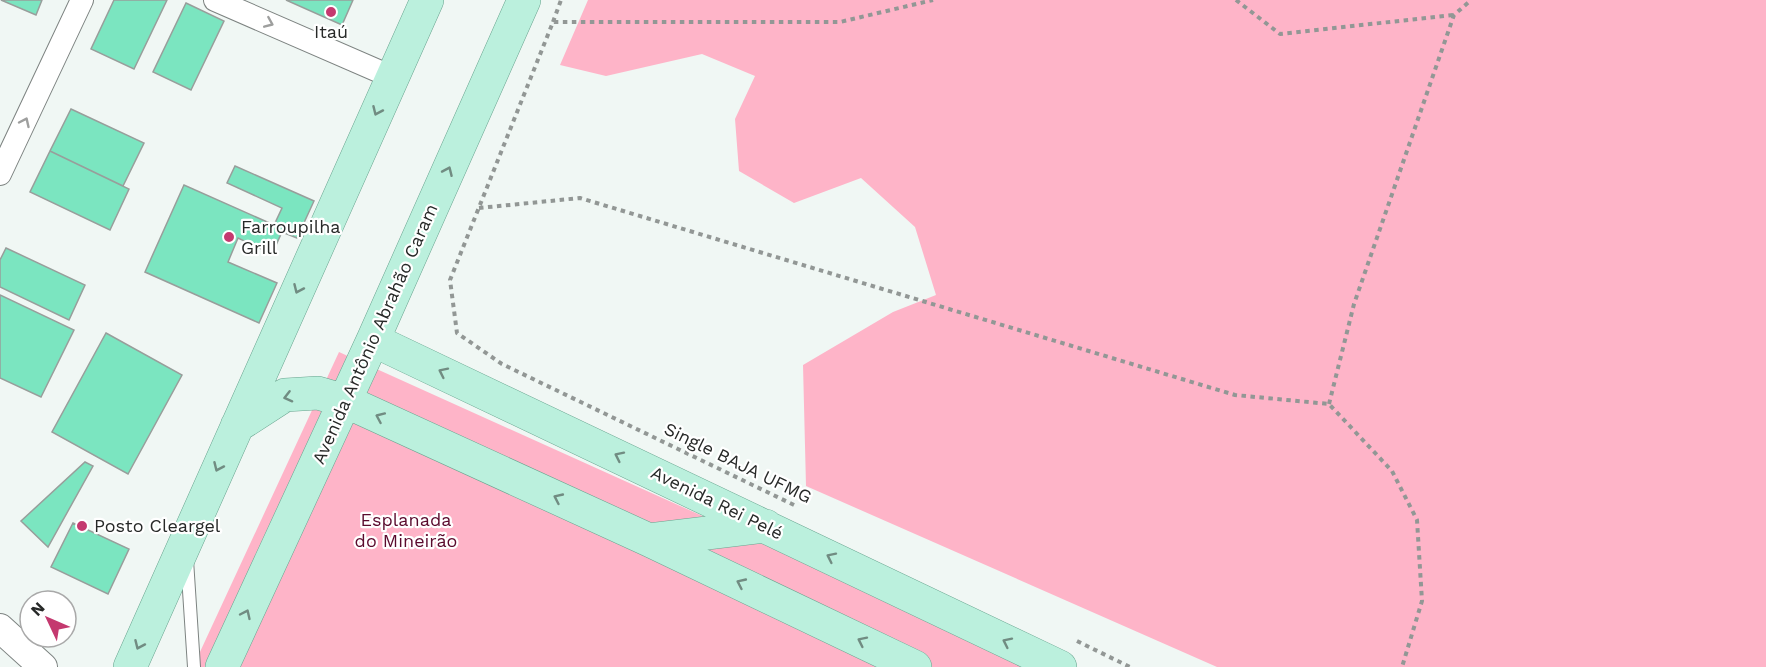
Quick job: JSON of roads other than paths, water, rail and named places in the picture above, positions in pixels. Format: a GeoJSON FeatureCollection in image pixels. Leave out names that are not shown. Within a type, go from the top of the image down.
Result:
{"type":"FeatureCollection","features":[{"type":"Feature","properties":{"kind":"main road"},"geometry":{"type":"LineString","coordinates":[[130,667],[427,0]]}},
{"type":"Feature","properties":{"kind":"main road","name":"Avenida Antônio Abrahão Caram"},"geometry":{"type":"LineString","coordinates":[[222,667],[373,340],[524,0]]}},
{"type":"Feature","properties":{"kind":"main road","name":"Avenida Rei Pelé"},"geometry":{"type":"LineString","coordinates":[[373,340],[766,526],[1063,652]]}},
{"type":"Feature","properties":{"kind":"main road"},"geometry":{"type":"LineString","coordinates":[[237,426],[285,395],[318,393],[345,401],[649,540],[915,667]]}},
{"type":"Feature","properties":{"kind":"main road"},"geometry":{"type":"LineString","coordinates":[[649,540],[766,526]]}},
{"type":"Feature","properties":{"kind":"street"},"geometry":{"type":"LineString","coordinates":[[0,174],[82,0]]}},
{"type":"Feature","properties":{"kind":"street"},"geometry":{"type":"LineString","coordinates":[[215,0],[392,77]]}},
{"type":"Feature","properties":{"kind":"street"},"geometry":{"type":"LineString","coordinates":[[0,628],[43,667]]}},
{"type":"Feature","properties":{"kind":"lane"},"geometry":{"type":"LineString","coordinates":[[186,540],[194,667]]}},
{"type":"Feature","properties":{"kind":"place","name":"Itaú"},"geometry":{"type":"Point","coordinates":[331,12]}},
{"type":"Feature","properties":{"kind":"place","name":"Farroupilha Grill"},"geometry":{"type":"Point","coordinates":[229,237]}},
{"type":"Feature","properties":{"kind":"place","name":"Posto Cleargel"},"geometry":{"type":"Point","coordinates":[82,526]}},
{"type":"Feature","properties":{"kind":"park label","name":"Esplanada do Mineirão"},"geometry":{"type":"Point","coordinates":[406,530]}}]}
